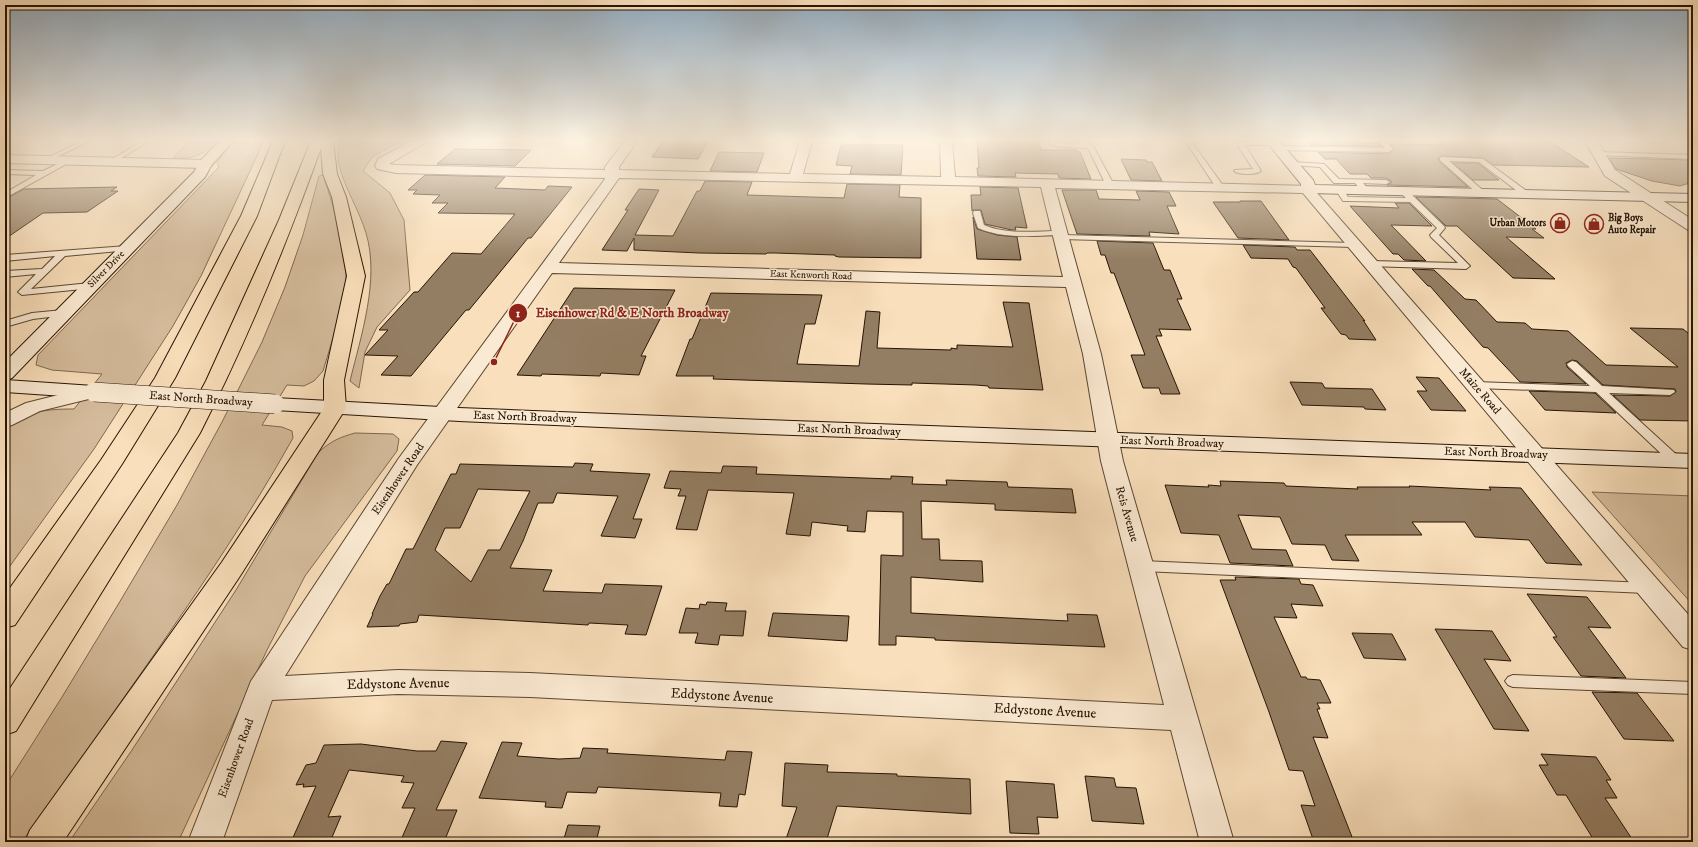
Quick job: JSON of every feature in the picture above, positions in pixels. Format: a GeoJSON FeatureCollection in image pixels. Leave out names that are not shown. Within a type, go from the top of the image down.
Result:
{"type":"FeatureCollection","features":[{"type":"Feature","properties":{"kind":"highway"},"geometry":{"type":"LineString","coordinates":[[5,616],[110,464],[165,378],[249,216],[263,181]]}},
{"type":"Feature","properties":{"kind":"highway"},"geometry":{"type":"LineString","coordinates":[[5,722],[189,433],[216,381],[284,227],[302,181]]}},
{"type":"Feature","properties":{"kind":"highway"},"geometry":{"type":"LineString","coordinates":[[43,842],[231,569],[335,408],[334,380],[356,276],[339,197],[333,181]]}},
{"type":"Feature","properties":{"kind":"main road","name":"Silver Drive"},"geometry":{"type":"LineString","coordinates":[[5,374],[194,181]]}},
{"type":"Feature","properties":{"kind":"main road","name":"Maize Road"},"geometry":{"type":"LineString","coordinates":[[1306,181],[1308,183],[1308,189]]}},
{"type":"Feature","properties":{"kind":"main road"},"geometry":{"type":"LineString","coordinates":[[1308,189],[1338,189],[1361,186],[1408,195],[1477,189],[1528,195],[1693,198]]}},
{"type":"Feature","properties":{"kind":"main road","name":"East North Broadway"},"geometry":{"type":"LineString","coordinates":[[5,386],[443,414],[1108,440],[1534,454],[1684,461]]}},
{"type":"Feature","properties":{"kind":"street","name":"Eisenhower Road"},"geometry":{"type":"LineString","coordinates":[[205,842],[261,689],[407,463],[611,181]]}},
{"type":"Feature","properties":{"kind":"street"},"geometry":{"type":"LineString","coordinates":[[924,181],[1308,189]]}},
{"type":"Feature","properties":{"kind":"street"},"geometry":{"type":"LineString","coordinates":[[1621,181],[1693,227]]}},
{"type":"Feature","properties":{"kind":"street","name":"Reis Avenue"},"geometry":{"type":"LineString","coordinates":[[1047,183],[1092,354],[1112,461],[1217,842]]}},
{"type":"Feature","properties":{"kind":"street","name":"Maize Road"},"geometry":{"type":"LineString","coordinates":[[1308,189],[1311,196],[1693,639]]}},
{"type":"Feature","properties":{"kind":"street","name":"East Kenworth Road"},"geometry":{"type":"LineString","coordinates":[[548,268],[1073,282]]}},
{"type":"Feature","properties":{"kind":"street"},"geometry":{"type":"LineString","coordinates":[[5,420],[33,407],[94,392]]}},
{"type":"Feature","properties":{"kind":"street","name":"Eddystone Avenue"},"geometry":{"type":"LineString","coordinates":[[261,689],[398,682],[530,685],[1182,718]]}},
{"type":"Feature","properties":{"kind":"lane"},"geometry":{"type":"LineString","coordinates":[[5,196],[26,181]]}},
{"type":"Feature","properties":{"kind":"lane"},"geometry":{"type":"LineString","coordinates":[[1108,181],[1110,185]]}},
{"type":"Feature","properties":{"kind":"lane"},"geometry":{"type":"LineString","coordinates":[[1215,181],[1220,187]]}},
{"type":"Feature","properties":{"kind":"lane"},"geometry":{"type":"LineString","coordinates":[[1337,181],[1361,186],[1386,182]]}},
{"type":"Feature","properties":{"kind":"lane"},"geometry":{"type":"LineString","coordinates":[[1467,181],[1477,189],[1480,184],[1476,181]]}},
{"type":"Feature","properties":{"kind":"lane"},"geometry":{"type":"LineString","coordinates":[[1509,181],[1528,195]]}},
{"type":"Feature","properties":{"kind":"lane"},"geometry":{"type":"LineString","coordinates":[[1338,189],[1346,199],[1408,195],[1441,228],[1434,235],[1466,266],[1370,264]]}},
{"type":"Feature","properties":{"kind":"lane"},"geometry":{"type":"LineString","coordinates":[[978,213],[981,226],[986,229],[997,231],[1061,235],[1354,245]]}},
{"type":"Feature","properties":{"kind":"lane"},"geometry":{"type":"LineString","coordinates":[[5,258],[127,248]]}},
{"type":"Feature","properties":{"kind":"lane"},"geometry":{"type":"LineString","coordinates":[[63,253],[22,292],[90,286]]}},
{"type":"Feature","properties":{"kind":"lane"},"geometry":{"type":"LineString","coordinates":[[5,274],[43,271]]}},
{"type":"Feature","properties":{"kind":"lane"},"geometry":{"type":"LineString","coordinates":[[5,324],[32,316],[63,313]]}},
{"type":"Feature","properties":{"kind":"lane"},"geometry":{"type":"LineString","coordinates":[[1572,364],[1599,390],[1684,461]]}},
{"type":"Feature","properties":{"kind":"lane"},"geometry":{"type":"LineString","coordinates":[[1475,385],[1670,392]]}},
{"type":"Feature","properties":{"kind":"lane"},"geometry":{"type":"LineString","coordinates":[[1142,566],[1650,588]]}},
{"type":"Feature","properties":{"kind":"lane"},"geometry":{"type":"LineString","coordinates":[[1514,681],[1693,688]]}},
{"type":"Feature","properties":{"kind":"shaded area"},"geometry":{"type":"Polygon","coordinates":[[[206,181],[246,181],[201,276],[173,326],[94,449],[5,573],[5,430],[21,419],[37,412],[74,409],[102,374],[52,370],[36,365],[38,355],[206,181]]]}},
{"type":"Feature","properties":{"kind":"shaded area"},"geometry":{"type":"Polygon","coordinates":[[[318,181],[325,181],[335,212],[346,256],[346,283],[340,315],[323,371],[314,381],[304,386],[287,385],[262,425],[282,427],[292,431],[293,438],[260,495],[207,578],[22,842],[5,842],[5,787],[119,603],[177,505],[222,422],[262,342],[285,287],[303,235],[318,181]]]}},
{"type":"Feature","properties":{"kind":"shaded area"},"geometry":{"type":"Polygon","coordinates":[[[344,181],[375,181],[390,193],[404,220],[410,290],[377,327],[365,352],[359,388],[350,381],[364,327],[370,288],[370,251],[363,224],[344,181]]]}},
{"type":"Feature","properties":{"kind":"shaded area"},"geometry":{"type":"Polygon","coordinates":[[[355,433],[393,434],[399,439],[397,451],[305,576],[267,650],[178,842],[69,842],[132,750],[236,590],[318,453],[335,440],[355,433]]]}},
{"type":"Feature","properties":{"kind":"shaded area"},"geometry":{"type":"Polygon","coordinates":[[[1592,492],[1693,496],[1693,605],[1592,492]]]}},
{"type":"Feature","properties":{"kind":"building"},"geometry":{"type":"Polygon","coordinates":[[[419,181],[502,181],[495,188],[545,190],[548,186],[572,187],[531,238],[528,238],[469,310],[466,310],[411,376],[381,375],[398,356],[365,355],[388,330],[379,330],[414,292],[418,292],[452,253],[481,254],[515,214],[438,213],[448,203],[432,203],[440,195],[413,194],[417,190],[408,190],[419,181]]]}},
{"type":"Feature","properties":{"kind":"building"},"geometry":{"type":"Polygon","coordinates":[[[705,181],[752,182],[747,195],[844,198],[847,184],[900,185],[899,197],[921,198],[921,258],[839,257],[835,255],[699,253],[634,250],[634,238],[627,251],[602,250],[628,210],[625,210],[639,189],[659,190],[635,235],[673,236],[697,191],[700,191],[705,181]]]}},
{"type":"Feature","properties":{"kind":"building"},"geometry":{"type":"Polygon","coordinates":[[[1391,181],[1461,181],[1468,187],[1387,185],[1391,183],[1391,181]]]}},
{"type":"Feature","properties":{"kind":"building"},"geometry":{"type":"Polygon","coordinates":[[[1651,181],[1693,181],[1693,182],[1680,186],[1651,181]]]}},
{"type":"Feature","properties":{"kind":"building"},"geometry":{"type":"Polygon","coordinates":[[[117,187],[111,191],[118,191],[87,212],[43,213],[5,239],[5,199],[24,189],[117,187]]]}},
{"type":"Feature","properties":{"kind":"building"},"geometry":{"type":"Polygon","coordinates":[[[980,187],[1018,188],[1027,228],[1015,227],[1016,230],[1012,230],[985,224],[981,210],[972,211],[971,195],[981,195],[980,187]]]}},
{"type":"Feature","properties":{"kind":"building"},"geometry":{"type":"Polygon","coordinates":[[[1062,190],[1096,190],[1099,199],[1140,200],[1136,191],[1169,192],[1176,206],[1167,206],[1179,234],[1149,232],[1150,236],[1077,234],[1062,190]]]}},
{"type":"Feature","properties":{"kind":"building"},"geometry":{"type":"Polygon","coordinates":[[[1416,197],[1497,199],[1536,229],[1532,229],[1544,238],[1506,237],[1555,279],[1513,278],[1457,226],[1446,226],[1416,197]]]}},
{"type":"Feature","properties":{"kind":"building"},"geometry":{"type":"Polygon","coordinates":[[[1261,201],[1289,240],[1238,238],[1213,202],[1261,201]]]}},
{"type":"Feature","properties":{"kind":"building"},"geometry":{"type":"Polygon","coordinates":[[[1395,203],[1409,203],[1432,226],[1391,225],[1426,261],[1404,260],[1398,254],[1393,254],[1350,206],[1399,208],[1395,203]]]}},
{"type":"Feature","properties":{"kind":"building"},"geometry":{"type":"Polygon","coordinates":[[[973,217],[977,229],[997,235],[1017,237],[1021,260],[977,259],[973,217]]]}},
{"type":"Feature","properties":{"kind":"building"},"geometry":{"type":"Polygon","coordinates":[[[1097,241],[1153,243],[1164,270],[1170,270],[1182,299],[1177,299],[1191,330],[1159,329],[1162,336],[1156,336],[1180,394],[1161,394],[1159,388],[1143,388],[1131,355],[1145,355],[1114,273],[1111,273],[1105,255],[1101,255],[1097,241]]]}},
{"type":"Feature","properties":{"kind":"building"},"geometry":{"type":"Polygon","coordinates":[[[1243,245],[1295,247],[1297,250],[1310,250],[1365,321],[1363,320],[1376,340],[1349,339],[1346,335],[1341,334],[1321,308],[1325,308],[1288,259],[1251,258],[1243,245]]]}},
{"type":"Feature","properties":{"kind":"building"},"geometry":{"type":"Polygon","coordinates":[[[1412,269],[1434,270],[1465,299],[1476,300],[1497,322],[1525,323],[1532,329],[1568,331],[1606,365],[1678,367],[1630,328],[1683,329],[1693,337],[1693,421],[1640,420],[1613,395],[1670,396],[1676,392],[1675,389],[1603,385],[1577,361],[1572,360],[1566,363],[1567,367],[1586,384],[1520,382],[1488,348],[1483,347],[1430,286],[1428,286],[1412,269]]]}},
{"type":"Feature","properties":{"kind":"building"},"geometry":{"type":"Polygon","coordinates":[[[574,288],[675,290],[641,356],[646,356],[639,375],[601,373],[600,376],[542,374],[541,376],[517,375],[574,288]]]}},
{"type":"Feature","properties":{"kind":"building"},"geometry":{"type":"Polygon","coordinates":[[[711,293],[822,295],[815,324],[805,324],[797,364],[859,366],[866,311],[880,312],[877,348],[951,350],[951,348],[957,349],[957,345],[1013,347],[1003,302],[1029,303],[1043,390],[989,388],[988,386],[976,385],[912,383],[912,385],[866,384],[713,379],[714,376],[676,376],[690,339],[692,339],[711,293]]]}},
{"type":"Feature","properties":{"kind":"building"},"geometry":{"type":"Polygon","coordinates":[[[1416,377],[1439,378],[1466,411],[1431,410],[1417,391],[1427,391],[1416,377]]]}},
{"type":"Feature","properties":{"kind":"building"},"geometry":{"type":"Polygon","coordinates":[[[1290,382],[1322,383],[1325,388],[1372,389],[1386,410],[1365,409],[1364,407],[1302,405],[1290,382]]]}},
{"type":"Feature","properties":{"kind":"building"},"geometry":{"type":"Polygon","coordinates":[[[1529,391],[1595,393],[1616,413],[1545,410],[1529,391]]]}},
{"type":"Feature","properties":{"kind":"building"},"geometry":{"type":"Polygon","coordinates":[[[575,463],[593,464],[590,471],[650,474],[633,519],[642,519],[635,538],[601,536],[618,496],[557,493],[553,503],[538,503],[523,541],[510,568],[552,570],[543,591],[602,593],[605,584],[662,586],[646,635],[625,634],[628,625],[589,623],[588,625],[419,615],[417,622],[400,624],[399,626],[367,627],[380,596],[387,584],[389,584],[406,549],[413,549],[451,474],[456,474],[460,464],[573,467],[575,463]],[[478,489],[460,528],[445,528],[435,550],[471,582],[488,550],[500,550],[530,491],[478,489]]]}},
{"type":"Feature","properties":{"kind":"building"},"geometry":{"type":"Polygon","coordinates":[[[723,466],[757,467],[756,474],[891,479],[891,476],[913,477],[912,484],[947,485],[946,480],[1007,482],[1008,487],[1072,489],[1076,513],[995,510],[995,504],[921,501],[922,539],[939,539],[940,560],[982,561],[983,582],[911,577],[911,613],[1068,621],[1067,614],[1097,615],[1105,647],[935,640],[935,638],[896,636],[896,645],[879,645],[881,555],[903,556],[903,512],[867,511],[865,532],[847,531],[848,526],[812,522],[810,536],[786,534],[794,493],[708,490],[697,530],[676,529],[686,496],[678,496],[681,489],[664,488],[670,471],[721,473],[723,466]]]}},
{"type":"Feature","properties":{"kind":"building"},"geometry":{"type":"Polygon","coordinates":[[[1220,481],[1284,483],[1286,486],[1358,489],[1357,487],[1410,487],[1409,486],[1491,490],[1489,487],[1521,488],[1582,565],[1546,563],[1529,540],[1475,537],[1465,522],[1412,522],[1422,535],[1345,535],[1359,561],[1332,560],[1325,545],[1292,544],[1280,517],[1238,515],[1252,549],[1286,550],[1293,566],[1230,563],[1219,535],[1181,533],[1165,485],[1209,487],[1208,485],[1221,486],[1220,481]]]}},
{"type":"Feature","properties":{"kind":"building"},"geometry":{"type":"Polygon","coordinates":[[[1235,577],[1299,579],[1301,584],[1313,585],[1323,606],[1291,604],[1297,618],[1274,617],[1301,677],[1320,680],[1331,703],[1317,703],[1320,709],[1317,709],[1328,738],[1313,737],[1354,842],[1314,842],[1301,805],[1315,806],[1303,771],[1289,770],[1220,580],[1236,580],[1235,577]]]}},
{"type":"Feature","properties":{"kind":"building"},"geometry":{"type":"Polygon","coordinates":[[[1527,594],[1587,597],[1611,628],[1588,627],[1626,678],[1581,676],[1553,637],[1557,637],[1527,594]]]}},
{"type":"Feature","properties":{"kind":"building"},"geometry":{"type":"Polygon","coordinates":[[[707,602],[727,603],[725,611],[746,611],[743,636],[720,635],[718,645],[695,643],[698,633],[679,633],[686,608],[699,609],[700,604],[706,605],[707,602]]]}},
{"type":"Feature","properties":{"kind":"building"},"geometry":{"type":"Polygon","coordinates":[[[773,613],[849,616],[847,641],[768,636],[773,613]]]}},
{"type":"Feature","properties":{"kind":"building"},"geometry":{"type":"Polygon","coordinates":[[[1435,629],[1492,631],[1511,661],[1484,659],[1529,731],[1494,729],[1435,629]]]}},
{"type":"Feature","properties":{"kind":"building"},"geometry":{"type":"Polygon","coordinates":[[[1352,633],[1392,634],[1406,660],[1364,658],[1352,633]]]}},
{"type":"Feature","properties":{"kind":"building"},"geometry":{"type":"Polygon","coordinates":[[[1592,692],[1637,693],[1674,741],[1624,739],[1592,692]]]}},
{"type":"Feature","properties":{"kind":"building"},"geometry":{"type":"Polygon","coordinates":[[[441,741],[467,743],[436,810],[457,810],[444,842],[400,842],[415,808],[402,808],[414,783],[401,782],[404,776],[349,770],[328,817],[341,816],[330,842],[291,842],[316,786],[303,787],[304,784],[296,785],[306,765],[316,763],[324,745],[361,744],[417,751],[436,751],[441,741]]]}},
{"type":"Feature","properties":{"kind":"building"},"geometry":{"type":"Polygon","coordinates":[[[502,742],[522,743],[517,756],[559,759],[580,758],[583,748],[608,749],[607,753],[725,760],[727,751],[752,752],[745,795],[739,794],[737,807],[719,806],[721,793],[598,787],[596,793],[567,792],[562,808],[545,807],[546,802],[479,798],[502,742]]]}},
{"type":"Feature","properties":{"kind":"building"},"geometry":{"type":"Polygon","coordinates":[[[1541,754],[1596,757],[1611,780],[1606,780],[1617,798],[1605,798],[1634,842],[1595,842],[1566,795],[1557,795],[1539,765],[1548,765],[1541,754]]]}},
{"type":"Feature","properties":{"kind":"building"},"geometry":{"type":"Polygon","coordinates":[[[785,763],[828,765],[827,772],[897,774],[897,776],[970,779],[971,814],[837,806],[826,842],[785,842],[797,807],[782,806],[785,763]]]}},
{"type":"Feature","properties":{"kind":"building"},"geometry":{"type":"Polygon","coordinates":[[[1085,776],[1114,778],[1116,787],[1136,788],[1144,824],[1092,821],[1085,776]]]}},
{"type":"Feature","properties":{"kind":"building"},"geometry":{"type":"Polygon","coordinates":[[[1006,781],[1054,784],[1058,818],[1037,817],[1039,834],[1010,833],[1006,781]]]}},
{"type":"Feature","properties":{"kind":"building"},"geometry":{"type":"Polygon","coordinates":[[[568,825],[600,826],[596,842],[563,842],[568,825]]]}},
{"type":"Feature","properties":{"kind":"place","name":"Urban Motors"},"geometry":{"type":"Point","coordinates":[1560,223]}},
{"type":"Feature","properties":{"kind":"place","name":"Big Boys Auto Repair"},"geometry":{"type":"Point","coordinates":[1594,224]}},
{"type":"Feature","properties":{"kind":"place","name":"Eisenhower Rd & E North Broadway"},"geometry":{"type":"Point","coordinates":[494,362]}}]}
